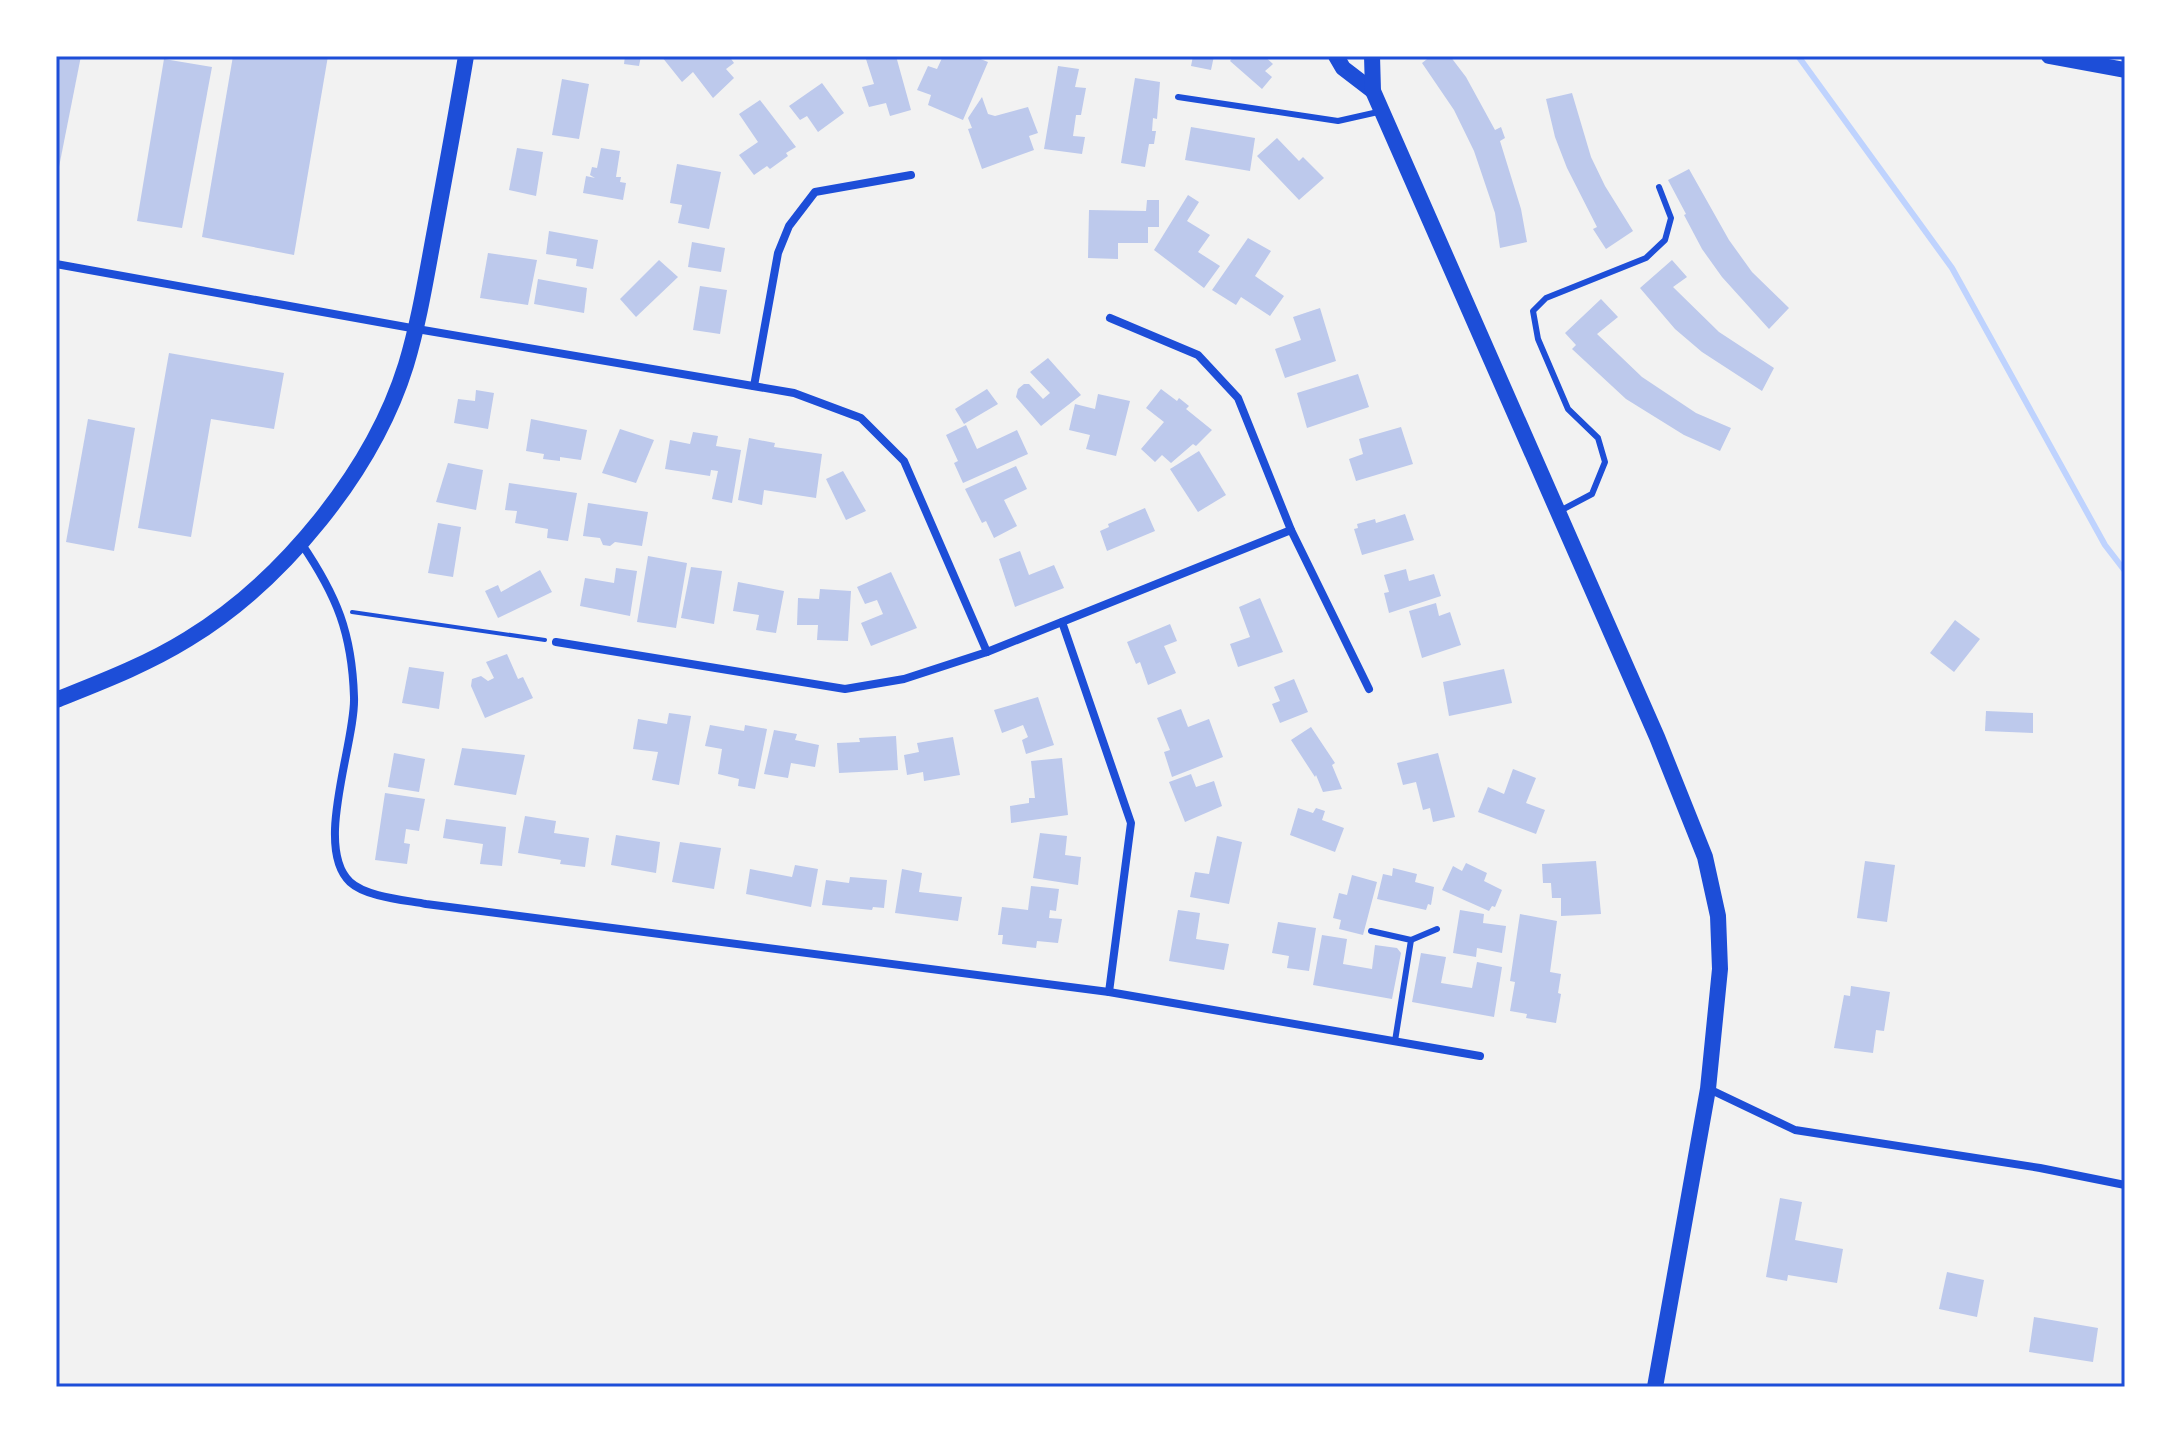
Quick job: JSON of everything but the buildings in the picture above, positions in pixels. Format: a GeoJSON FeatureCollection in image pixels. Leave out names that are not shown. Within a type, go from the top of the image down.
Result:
{"type":"FeatureCollection","features":[{"type":"Feature","properties":{"kind":"main road"},"geometry":{"type":"LineString","coordinates":[[56,700],[136,667],[187,640],[245,596],[301,543],[344,485],[386,420],[417,329],[466,56]]}},
{"type":"Feature","properties":{"kind":"main road"},"geometry":{"type":"LineString","coordinates":[[1336,56],[1343,68],[1373,91]]}},
{"type":"Feature","properties":{"kind":"main road"},"geometry":{"type":"LineString","coordinates":[[1372,56],[1373,91],[1657,737],[1705,857],[1718,916],[1720,969],[1708,1089],[1655,1387]]}},
{"type":"Feature","properties":{"kind":"main road"},"geometry":{"type":"LineString","coordinates":[[2049,56],[2125,70]]}},
{"type":"Feature","properties":{"kind":"street"},"geometry":{"type":"LineString","coordinates":[[754,386],[778,253],[789,226],[815,192],[911,175]]}},
{"type":"Feature","properties":{"kind":"street"},"geometry":{"type":"LineString","coordinates":[[56,264],[794,393],[861,418],[904,461],[987,652]]}},
{"type":"Feature","properties":{"kind":"street"},"geometry":{"type":"LineString","coordinates":[[1110,318],[1198,355],[1238,398],[1291,530],[1369,689]]}},
{"type":"Feature","properties":{"kind":"street"},"geometry":{"type":"LineString","coordinates":[[556,642],[845,689],[904,679],[987,652],[1291,530]]}},
{"type":"Feature","properties":{"kind":"street"},"geometry":{"type":"LineString","coordinates":[[301,543],[332,591],[349,644],[355,700],[335,840],[340,864],[350,882],[374,894],[426,904],[1109,992],[1480,1056]]}},
{"type":"Feature","properties":{"kind":"street"},"geometry":{"type":"LineString","coordinates":[[1062,622],[1131,823],[1109,992]]}},
{"type":"Feature","properties":{"kind":"street"},"geometry":{"type":"LineString","coordinates":[[1708,1089],[1795,1130],[2040,1168],[2125,1185]]}},
{"type":"Feature","properties":{"kind":"lane"},"geometry":{"type":"LineString","coordinates":[[1178,97],[1338,121],[1382,111]]}},
{"type":"Feature","properties":{"kind":"lane"},"geometry":{"type":"LineString","coordinates":[[1558,512],[1592,494],[1605,462],[1598,438],[1568,409],[1538,339],[1533,311],[1546,298],[1646,258],[1665,240],[1671,218],[1659,187]]}},
{"type":"Feature","properties":{"kind":"lane"},"geometry":{"type":"LineString","coordinates":[[1371,931],[1411,940],[1437,929]]}},
{"type":"Feature","properties":{"kind":"lane"},"geometry":{"type":"LineString","coordinates":[[1395,1041],[1411,940]]}},
{"type":"Feature","properties":{"kind":"path"},"geometry":{"type":"LineString","coordinates":[[340,610],[556,642]]}},
{"type":"Feature","properties":{"kind":"waterway"},"geometry":{"type":"LineString","coordinates":[[1798,56],[1952,268],[2105,545],[2125,571]]}}]}
